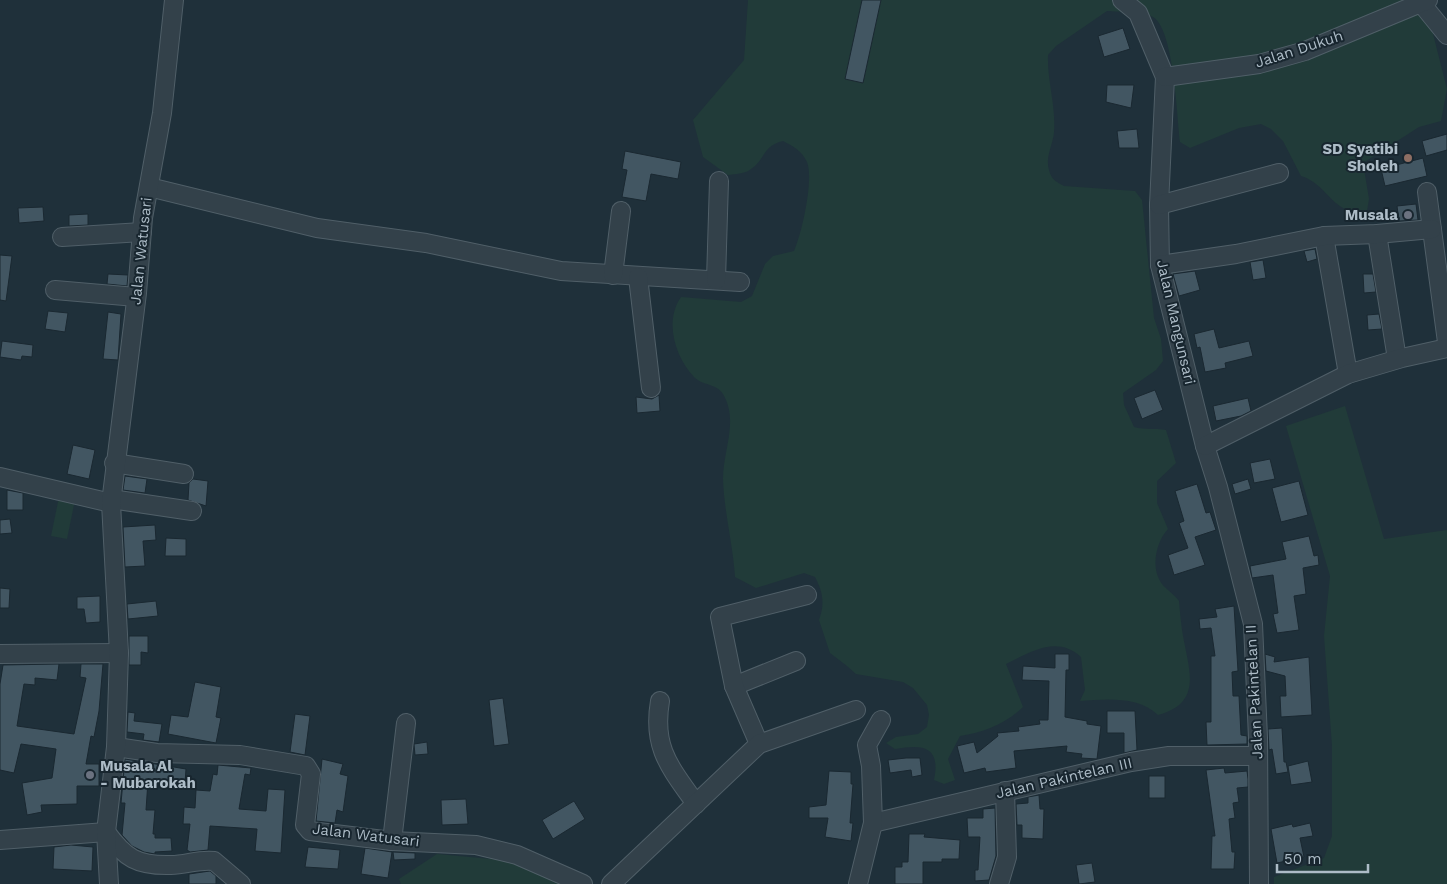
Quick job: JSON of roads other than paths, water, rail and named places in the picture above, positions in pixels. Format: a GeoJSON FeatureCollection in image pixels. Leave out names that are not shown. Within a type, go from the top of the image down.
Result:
{"type":"FeatureCollection","features":[{"type":"Feature","properties":{"kind":"street","name":"Jalan Watusari"},"geometry":{"type":"LineString","coordinates":[[109,884],[106,832],[116,747],[119,653],[111,501],[142,232],[148,187],[162,113],[174,0]]}},
{"type":"Feature","properties":{"kind":"street"},"geometry":{"type":"LineString","coordinates":[[1122,0],[1138,13],[1165,77]]}},
{"type":"Feature","properties":{"kind":"street"},"geometry":{"type":"LineString","coordinates":[[1425,2],[1447,36]]}},
{"type":"Feature","properties":{"kind":"street","name":"Jalan Dukuh"},"geometry":{"type":"LineString","coordinates":[[1165,77],[1259,64],[1305,50],[1425,2]]}},
{"type":"Feature","properties":{"kind":"street","name":"Jalan Mangunsari"},"geometry":{"type":"LineString","coordinates":[[1165,77],[1159,205],[1160,265],[1205,446]]}},
{"type":"Feature","properties":{"kind":"street"},"geometry":{"type":"LineString","coordinates":[[1159,205],[1279,173]]}},
{"type":"Feature","properties":{"kind":"street"},"geometry":{"type":"LineString","coordinates":[[716,280],[719,181]]}},
{"type":"Feature","properties":{"kind":"street"},"geometry":{"type":"LineString","coordinates":[[148,187],[317,228],[426,243],[562,271],[740,282]]}},
{"type":"Feature","properties":{"kind":"street"},"geometry":{"type":"LineString","coordinates":[[1427,192],[1447,342]]}},
{"type":"Feature","properties":{"kind":"street"},"geometry":{"type":"LineString","coordinates":[[613,275],[621,211]]}},
{"type":"Feature","properties":{"kind":"street"},"geometry":{"type":"LineString","coordinates":[[1160,265],[1236,254],[1324,236],[1432,229]]}},
{"type":"Feature","properties":{"kind":"street"},"geometry":{"type":"LineString","coordinates":[[62,237],[142,232]]}},
{"type":"Feature","properties":{"kind":"street"},"geometry":{"type":"LineString","coordinates":[[1377,234],[1397,359]]}},
{"type":"Feature","properties":{"kind":"street"},"geometry":{"type":"LineString","coordinates":[[1324,236],[1348,374]]}},
{"type":"Feature","properties":{"kind":"street"},"geometry":{"type":"LineString","coordinates":[[638,277],[651,388]]}},
{"type":"Feature","properties":{"kind":"street"},"geometry":{"type":"LineString","coordinates":[[55,290],[136,297]]}},
{"type":"Feature","properties":{"kind":"street"},"geometry":{"type":"LineString","coordinates":[[1205,446],[1348,374],[1397,359],[1447,348]]}},
{"type":"Feature","properties":{"kind":"street","name":"Jalan Pakintelan II"},"geometry":{"type":"LineString","coordinates":[[1205,446],[1218,488],[1253,624],[1258,756],[1259,884]]}},
{"type":"Feature","properties":{"kind":"street"},"geometry":{"type":"LineString","coordinates":[[114,463],[184,474]]}},
{"type":"Feature","properties":{"kind":"street"},"geometry":{"type":"LineString","coordinates":[[0,477],[111,501],[192,511]]}},
{"type":"Feature","properties":{"kind":"street"},"geometry":{"type":"LineString","coordinates":[[759,744],[734,686],[720,617],[807,594]]}},
{"type":"Feature","properties":{"kind":"street"},"geometry":{"type":"LineString","coordinates":[[0,654],[119,653]]}},
{"type":"Feature","properties":{"kind":"street"},"geometry":{"type":"LineString","coordinates":[[734,686],[796,661]]}},
{"type":"Feature","properties":{"kind":"street"},"geometry":{"type":"LineString","coordinates":[[660,701],[657,719],[661,750],[696,804]]}},
{"type":"Feature","properties":{"kind":"street"},"geometry":{"type":"LineString","coordinates":[[611,884],[759,744],[856,710]]}},
{"type":"Feature","properties":{"kind":"street"},"geometry":{"type":"LineString","coordinates":[[858,884],[873,823],[867,745],[881,720]]}},
{"type":"Feature","properties":{"kind":"street"},"geometry":{"type":"LineString","coordinates":[[392,841],[406,723]]}},
{"type":"Feature","properties":{"kind":"street","name":"Jalan Watusari"},"geometry":{"type":"LineString","coordinates":[[116,747],[157,753],[240,755],[306,766],[311,774],[306,829],[392,841],[476,845],[517,855],[583,884]]}},
{"type":"Feature","properties":{"kind":"street","name":"Jalan Pakintelan III"},"geometry":{"type":"LineString","coordinates":[[873,823],[1131,762],[1170,756],[1258,756]]}},
{"type":"Feature","properties":{"kind":"street"},"geometry":{"type":"LineString","coordinates":[[999,884],[1007,857],[1004,817],[1005,791]]}},
{"type":"Feature","properties":{"kind":"street"},"geometry":{"type":"LineString","coordinates":[[0,840],[106,832],[121,852],[129,858],[172,865],[214,861],[241,884]]}},
{"type":"Feature","properties":{"kind":"place","name":"SD Syatibi Sholeh"},"geometry":{"type":"Point","coordinates":[1408,158]}},
{"type":"Feature","properties":{"kind":"place","name":"Musala"},"geometry":{"type":"Point","coordinates":[1408,215]}},
{"type":"Feature","properties":{"kind":"place","name":"Musala Al - Mubarokah"},"geometry":{"type":"Point","coordinates":[90,775]}}]}
